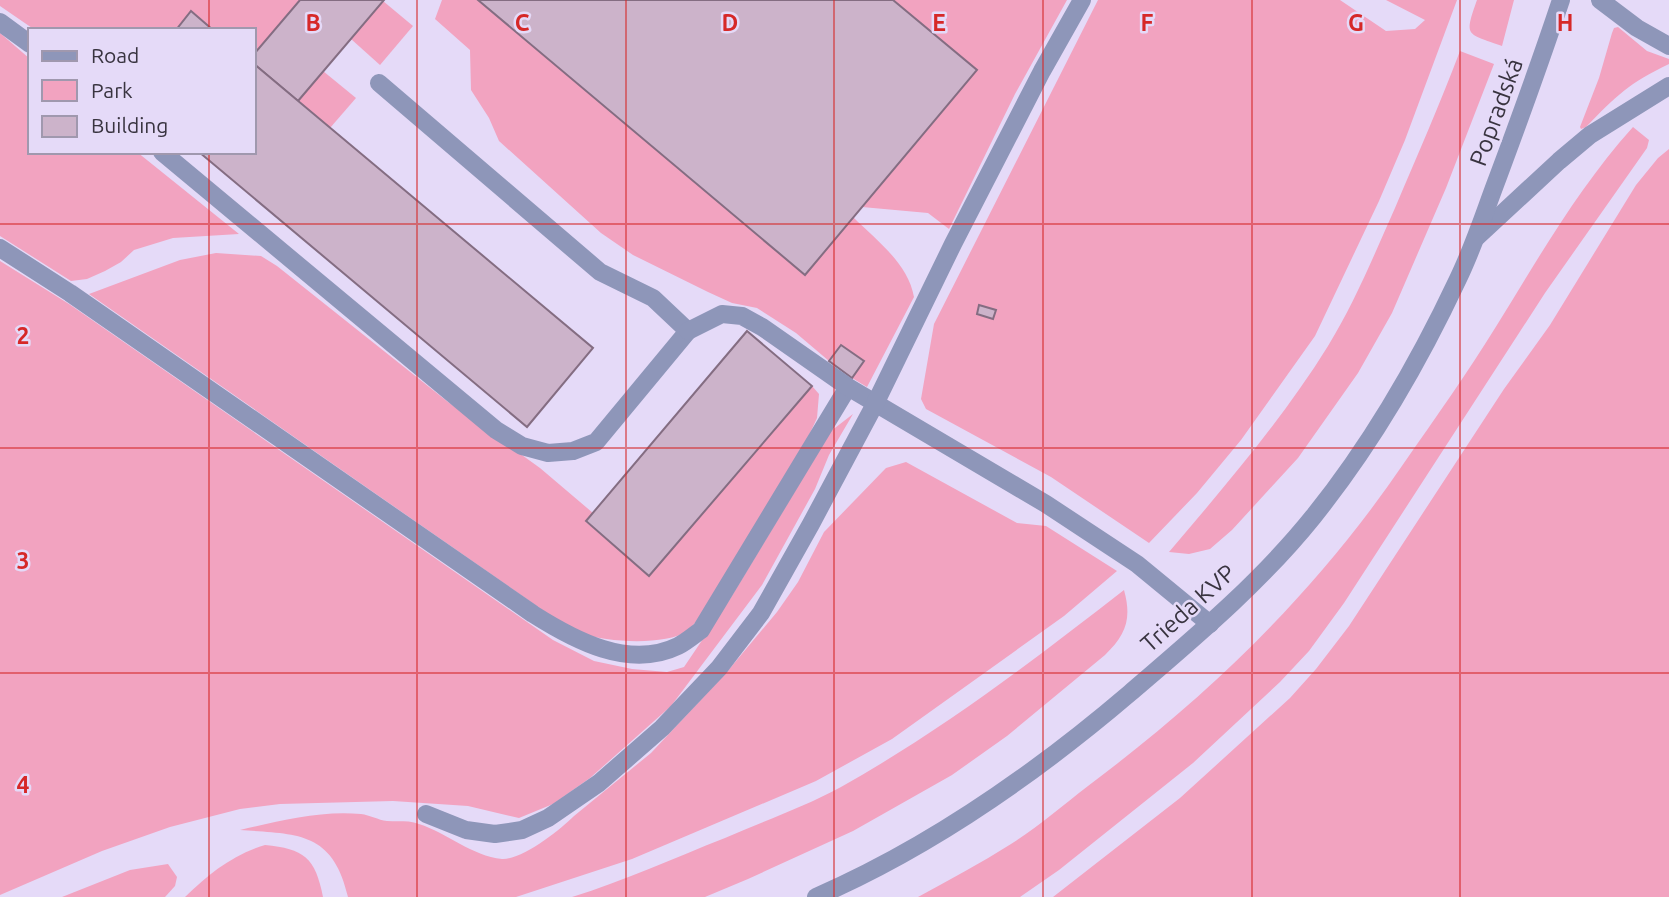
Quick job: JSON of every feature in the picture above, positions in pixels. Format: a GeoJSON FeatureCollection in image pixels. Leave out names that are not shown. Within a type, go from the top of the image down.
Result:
{"type":"FeatureCollection","features":[{"type":"Feature","properties":{"kind":"street"},"geometry":{"type":"LineString","coordinates":[[426,814],[466,830],[495,834],[522,830],[548,818],[599,783],[662,728],[719,668],[761,614],[876,404],[1010,132],[1082,0]]}},
{"type":"Feature","properties":{"kind":"street","name":"Popradská"},"geometry":{"type":"LineString","coordinates":[[1475,239],[1561,0]]}},
{"type":"Feature","properties":{"kind":"street"},"geometry":{"type":"LineString","coordinates":[[1600,0],[1669,46]]}},
{"type":"Feature","properties":{"kind":"street"},"geometry":{"type":"LineString","coordinates":[[0,22],[28,43]]}},
{"type":"Feature","properties":{"kind":"street"},"geometry":{"type":"LineString","coordinates":[[379,83],[600,272],[653,298],[688,331]]}},
{"type":"Feature","properties":{"kind":"street"},"geometry":{"type":"LineString","coordinates":[[1475,239],[1590,135],[1669,86]]}},
{"type":"Feature","properties":{"kind":"street"},"geometry":{"type":"LineString","coordinates":[[164,154],[496,430],[522,446],[548,453],[573,451],[596,442],[688,331],[722,314],[741,316],[762,327],[848,387],[1024,491],[1137,564],[1210,624]]}},
{"type":"Feature","properties":{"kind":"street","name":"Trieda KVP"},"geometry":{"type":"LineString","coordinates":[[816,897],[910,850],[994,798],[1036,768],[1210,624],[1265,570],[1313,517],[1364,447],[1417,359],[1459,278],[1475,239]]}},
{"type":"Feature","properties":{"kind":"street"},"geometry":{"type":"LineString","coordinates":[[0,248],[70,293],[533,614],[589,645],[637,655],[679,646],[701,630],[848,387]]}},
{"type":"Feature","properties":{"kind":"green space"},"geometry":{"type":"Polygon","coordinates":[[[0,0],[300,0],[256,52],[256,28],[211,28],[192,12],[178,28],[32,28],[0,6],[0,0]]]}},
{"type":"Feature","properties":{"kind":"green space"},"geometry":{"type":"Polygon","coordinates":[[[442,0],[478,0],[805,275],[853,217],[898,263],[911,285],[914,297],[867,387],[852,378],[864,361],[841,345],[829,361],[796,333],[757,308],[732,303],[633,255],[601,233],[499,141],[489,118],[471,90],[470,50],[435,19],[442,0]]]}},
{"type":"Feature","properties":{"kind":"green space"},"geometry":{"type":"Polygon","coordinates":[[[893,0],[1067,0],[1015,94],[949,229],[928,213],[862,207],[976,70],[893,0]]]}},
{"type":"Feature","properties":{"kind":"green space"},"geometry":{"type":"Polygon","coordinates":[[[1098,0],[1340,0],[1386,31],[1415,29],[1425,20],[1386,0],[1457,0],[1405,140],[1315,336],[1241,440],[1197,493],[1149,543],[1051,477],[926,409],[921,399],[934,324],[1098,0]]]}},
{"type":"Feature","properties":{"kind":"green space"},"geometry":{"type":"Polygon","coordinates":[[[1477,0],[1514,0],[1502,46],[1481,39],[1471,32],[1470,21],[1477,0]]]}},
{"type":"Feature","properties":{"kind":"green space"},"geometry":{"type":"Polygon","coordinates":[[[383,1],[413,26],[380,65],[351,39],[383,1]]]}},
{"type":"Feature","properties":{"kind":"green space"},"geometry":{"type":"Polygon","coordinates":[[[1618,27],[1647,51],[1669,59],[1669,64],[1633,84],[1581,129],[1612,33],[1614,28],[1618,27]]]}},
{"type":"Feature","properties":{"kind":"green space"},"geometry":{"type":"Polygon","coordinates":[[[0,33],[28,57],[28,154],[139,154],[239,234],[173,238],[134,250],[121,262],[87,279],[71,281],[0,236],[0,33]]]}},
{"type":"Feature","properties":{"kind":"green space"},"geometry":{"type":"Polygon","coordinates":[[[1460,51],[1494,64],[1446,188],[1392,313],[1358,373],[1298,458],[1232,530],[1210,549],[1189,554],[1169,552],[1272,426],[1338,329],[1395,208],[1460,51]]]}},
{"type":"Feature","properties":{"kind":"green space"},"geometry":{"type":"Polygon","coordinates":[[[323,71],[356,98],[330,128],[298,101],[323,71]]]}},
{"type":"Feature","properties":{"kind":"green space"},"geometry":{"type":"Polygon","coordinates":[[[1633,127],[1649,140],[1647,148],[1545,293],[1344,603],[1309,651],[1280,682],[1193,763],[1059,870],[1020,897],[918,897],[977,865],[1040,823],[1134,751],[1220,677],[1260,638],[1371,510],[1475,360],[1577,198],[1633,127]]]}},
{"type":"Feature","properties":{"kind":"green space"},"geometry":{"type":"Polygon","coordinates":[[[1669,149],[1669,897],[1053,897],[1180,798],[1290,698],[1316,669],[1349,626],[1504,389],[1550,325],[1636,185],[1669,149]]]}},
{"type":"Feature","properties":{"kind":"green space"},"geometry":{"type":"Polygon","coordinates":[[[216,253],[261,256],[277,266],[448,402],[540,468],[593,513],[586,522],[649,575],[812,386],[819,394],[817,418],[805,444],[702,615],[689,629],[677,636],[651,641],[620,641],[593,637],[554,618],[89,294],[180,260],[216,253]]]}},
{"type":"Feature","properties":{"kind":"green space"},"geometry":{"type":"Polygon","coordinates":[[[0,261],[69,304],[553,640],[594,661],[632,669],[667,672],[684,667],[730,599],[831,431],[853,414],[762,585],[671,706],[590,778],[553,804],[519,818],[468,806],[393,801],[280,804],[240,809],[170,827],[102,851],[0,895],[0,261]]]}},
{"type":"Feature","properties":{"kind":"green space"},"geometry":{"type":"Polygon","coordinates":[[[906,462],[1017,523],[1046,526],[1117,571],[1064,616],[892,739],[816,781],[632,859],[516,897],[348,897],[333,859],[310,840],[279,833],[240,830],[315,815],[361,814],[419,824],[491,857],[510,858],[530,850],[560,829],[651,753],[726,673],[777,612],[798,582],[824,532],[886,468],[906,462]]]}},
{"type":"Feature","properties":{"kind":"green space"},"geometry":{"type":"Polygon","coordinates":[[[1124,590],[1127,610],[1125,626],[1118,640],[1105,655],[1007,736],[952,775],[853,831],[705,897],[572,897],[630,877],[841,787],[951,719],[1124,590]]]}},
{"type":"Feature","properties":{"kind":"green space"},"geometry":{"type":"Polygon","coordinates":[[[265,845],[289,849],[306,858],[316,873],[323,897],[185,897],[222,866],[265,845]]]}},
{"type":"Feature","properties":{"kind":"green space"},"geometry":{"type":"Polygon","coordinates":[[[168,864],[177,877],[175,886],[165,897],[62,897],[130,870],[168,864]]]}},
{"type":"Feature","properties":{"kind":"building"},"geometry":{"type":"Polygon","coordinates":[[[300,0],[384,0],[298,101],[256,66],[256,52],[300,0]]]}},
{"type":"Feature","properties":{"kind":"building"},"geometry":{"type":"Polygon","coordinates":[[[478,0],[893,0],[977,70],[805,275],[478,0]]]}},
{"type":"Feature","properties":{"kind":"building"},"geometry":{"type":"Polygon","coordinates":[[[191,11],[211,28],[178,28],[191,11]]]}},
{"type":"Feature","properties":{"kind":"building"},"geometry":{"type":"Polygon","coordinates":[[[256,66],[593,348],[527,427],[201,154],[256,154],[256,66]]]}},
{"type":"Feature","properties":{"kind":"building"},"geometry":{"type":"Polygon","coordinates":[[[979,305],[996,310],[993,319],[977,314],[979,305]]]}},
{"type":"Feature","properties":{"kind":"building"},"geometry":{"type":"Polygon","coordinates":[[[747,331],[812,386],[649,576],[586,521],[747,331]]]}},
{"type":"Feature","properties":{"kind":"building"},"geometry":{"type":"Polygon","coordinates":[[[841,345],[864,361],[852,378],[829,361],[841,345]]]}}]}
